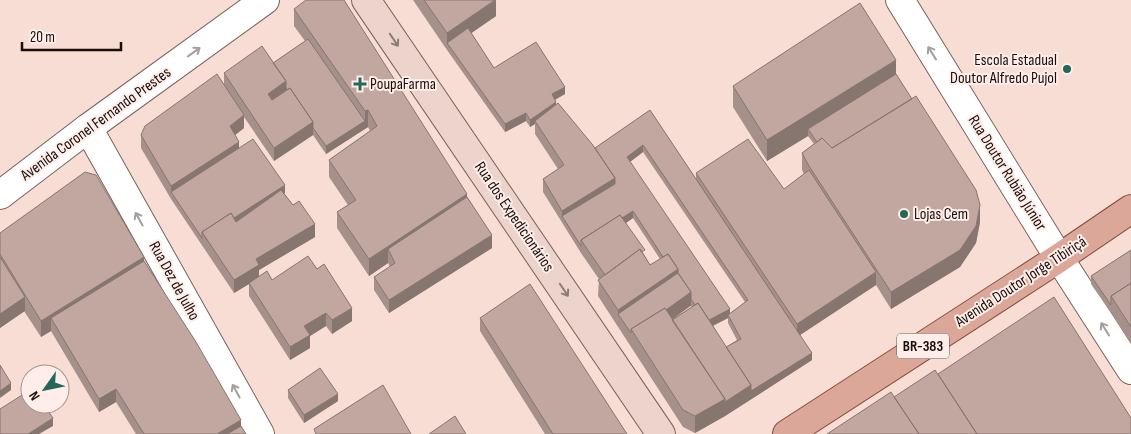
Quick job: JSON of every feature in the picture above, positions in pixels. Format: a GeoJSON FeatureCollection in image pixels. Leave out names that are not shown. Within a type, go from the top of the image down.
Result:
{"type":"FeatureCollection","features":[{"type":"Feature","properties":{"kind":"main road","name":"Rua dos Expedicionários"},"geometry":{"type":"LineString","coordinates":[[366,0],[661,434]]}},
{"type":"Feature","properties":{"kind":"main road","name":"Avenida Doutor Jorge Tibiriçá"},"geometry":{"type":"LineString","coordinates":[[787,434],[1060,258],[1130,210]]}},
{"type":"Feature","properties":{"kind":"street","name":"Avenida Coronel Fernando Prestes"},"geometry":{"type":"LineString","coordinates":[[0,195],[88,128],[265,0]]}},
{"type":"Feature","properties":{"kind":"street","name":"Rua Doutor Rubião Júnior"},"geometry":{"type":"LineString","coordinates":[[900,0],[1131,370]]}},
{"type":"Feature","properties":{"kind":"street","name":"Rua Dez de Julho"},"geometry":{"type":"LineString","coordinates":[[88,128],[260,434]]}},
{"type":"Feature","properties":{"kind":"building"},"geometry":{"type":"Polygon","coordinates":[[[306,0],[344,0],[467,194],[369,259],[337,212],[356,200],[329,160],[377,126],[368,110],[365,111],[294,9],[306,0]]]}},
{"type":"Feature","properties":{"kind":"building"},"geometry":{"type":"Polygon","coordinates":[[[424,0],[495,0],[447,33],[424,0]]]}},
{"type":"Feature","properties":{"kind":"building"},"geometry":{"type":"Polygon","coordinates":[[[860,3],[896,60],[767,140],[733,86],[860,3]]]}},
{"type":"Feature","properties":{"kind":"building"},"geometry":{"type":"Polygon","coordinates":[[[468,28],[494,68],[536,42],[565,87],[552,94],[556,102],[530,120],[526,113],[505,124],[447,43],[468,28]]]}},
{"type":"Feature","properties":{"kind":"building"},"geometry":{"type":"Polygon","coordinates":[[[308,39],[365,121],[326,146],[313,128],[313,122],[290,88],[287,90],[286,81],[273,63],[308,39]]]}},
{"type":"Feature","properties":{"kind":"building"},"geometry":{"type":"Polygon","coordinates":[[[262,46],[286,81],[268,94],[272,100],[290,88],[313,122],[274,148],[224,73],[262,46]]]}},
{"type":"Feature","properties":{"kind":"building"},"geometry":{"type":"Polygon","coordinates":[[[217,74],[244,115],[230,126],[239,142],[171,186],[141,135],[145,126],[217,74]]]}},
{"type":"Feature","properties":{"kind":"building"},"geometry":{"type":"Polygon","coordinates":[[[896,74],[912,99],[832,148],[822,138],[817,142],[808,129],[896,74]]]}},
{"type":"Feature","properties":{"kind":"building","name":"Lojas Cem"},"geometry":{"type":"Polygon","coordinates":[[[916,96],[976,190],[980,205],[976,226],[960,250],[891,292],[802,153],[822,138],[832,148],[916,96]]]}},
{"type":"Feature","properties":{"kind":"building"},"geometry":{"type":"Polygon","coordinates":[[[558,103],[592,144],[615,178],[562,211],[543,179],[564,165],[535,121],[558,103]]]}},
{"type":"Feature","properties":{"kind":"building"},"geometry":{"type":"Polygon","coordinates":[[[650,110],[812,353],[751,391],[751,385],[726,347],[741,339],[728,315],[748,300],[643,145],[627,157],[730,309],[709,320],[698,303],[695,305],[691,299],[691,292],[668,254],[663,257],[633,211],[622,218],[620,215],[581,240],[581,246],[562,216],[615,184],[615,178],[595,148],[650,110]]]}},
{"type":"Feature","properties":{"kind":"building"},"geometry":{"type":"Polygon","coordinates":[[[253,139],[285,185],[234,218],[231,213],[202,232],[202,238],[171,192],[253,139]]]}},
{"type":"Feature","properties":{"kind":"building"},"geometry":{"type":"Polygon","coordinates":[[[748,139],[784,189],[809,170],[876,272],[797,324],[696,173],[748,139]]]}},
{"type":"Feature","properties":{"kind":"building"},"geometry":{"type":"Polygon","coordinates":[[[85,172],[96,175],[144,257],[41,321],[0,254],[0,233],[85,172]]]}},
{"type":"Feature","properties":{"kind":"building"},"geometry":{"type":"Polygon","coordinates":[[[281,190],[293,205],[299,201],[315,224],[256,259],[259,265],[234,280],[202,232],[231,213],[236,222],[281,190]]]}},
{"type":"Feature","properties":{"kind":"building"},"geometry":{"type":"Polygon","coordinates":[[[467,197],[492,235],[389,300],[374,277],[395,263],[388,249],[467,197]]]}},
{"type":"Feature","properties":{"kind":"building"},"geometry":{"type":"Polygon","coordinates":[[[620,215],[645,250],[641,252],[640,249],[605,275],[581,240],[620,215]]]}},
{"type":"Feature","properties":{"kind":"building"},"geometry":{"type":"Polygon","coordinates":[[[640,249],[650,265],[668,254],[678,269],[618,310],[598,280],[640,249]]]}},
{"type":"Feature","properties":{"kind":"building"},"geometry":{"type":"Polygon","coordinates":[[[1131,250],[1131,283],[1111,296],[1111,305],[1091,276],[1131,250]]]}},
{"type":"Feature","properties":{"kind":"building"},"geometry":{"type":"Polygon","coordinates":[[[308,256],[317,269],[324,264],[352,308],[332,320],[326,313],[304,326],[310,335],[290,347],[249,283],[267,271],[272,280],[308,256]]]}},
{"type":"Feature","properties":{"kind":"building"},"geometry":{"type":"Polygon","coordinates":[[[0,257],[25,297],[0,314],[0,257]]]}},
{"type":"Feature","properties":{"kind":"building"},"geometry":{"type":"Polygon","coordinates":[[[144,261],[196,342],[241,420],[217,434],[144,434],[116,389],[99,399],[51,318],[144,261]]]}},
{"type":"Feature","properties":{"kind":"building"},"geometry":{"type":"Polygon","coordinates":[[[678,273],[691,292],[666,310],[665,308],[631,329],[631,333],[618,314],[678,273]]]}},
{"type":"Feature","properties":{"kind":"building"},"geometry":{"type":"Polygon","coordinates":[[[1131,283],[1131,327],[1111,296],[1131,283]]]}},
{"type":"Feature","properties":{"kind":"building"},"geometry":{"type":"Polygon","coordinates":[[[530,284],[627,434],[553,434],[480,318],[530,284]]]}},
{"type":"Feature","properties":{"kind":"building"},"geometry":{"type":"Polygon","coordinates":[[[1054,297],[1131,418],[1131,434],[977,434],[938,374],[1054,297]]]}},
{"type":"Feature","properties":{"kind":"building"},"geometry":{"type":"Polygon","coordinates":[[[698,303],[751,385],[725,402],[725,399],[672,320],[698,303]]]}},
{"type":"Feature","properties":{"kind":"building"},"geometry":{"type":"Polygon","coordinates":[[[665,308],[725,399],[695,416],[683,410],[631,329],[665,308]]]}},
{"type":"Feature","properties":{"kind":"building"},"geometry":{"type":"Polygon","coordinates":[[[0,365],[11,383],[0,391],[0,365]]]}},
{"type":"Feature","properties":{"kind":"building"},"geometry":{"type":"Polygon","coordinates":[[[320,368],[338,394],[304,415],[288,390],[320,368]]]}},
{"type":"Feature","properties":{"kind":"building"},"geometry":{"type":"Polygon","coordinates":[[[935,370],[977,434],[919,434],[894,397],[935,370]]]}},
{"type":"Feature","properties":{"kind":"building"},"geometry":{"type":"Polygon","coordinates":[[[383,385],[411,434],[316,434],[314,429],[383,385]]]}},
{"type":"Feature","properties":{"kind":"building"},"geometry":{"type":"Polygon","coordinates":[[[891,392],[919,434],[827,434],[891,392]]]}},
{"type":"Feature","properties":{"kind":"building"},"geometry":{"type":"Polygon","coordinates":[[[20,396],[20,414],[50,414],[53,418],[28,434],[0,434],[0,409],[20,396]]]}},
{"type":"Feature","properties":{"kind":"building"},"geometry":{"type":"Polygon","coordinates":[[[455,416],[466,434],[429,434],[455,416]]]}},
{"type":"Feature","properties":{"kind":"building"},"geometry":{"type":"Polygon","coordinates":[[[241,426],[246,434],[227,434],[241,426]]]}},
{"type":"Feature","properties":{"kind":"place","name":"Escola Estadual Doutor Alfredo Pujol"},"geometry":{"type":"Point","coordinates":[1067,69]}},
{"type":"Feature","properties":{"kind":"place","name":"PoupaFarma"},"geometry":{"type":"Point","coordinates":[360,84]}},
{"type":"Feature","properties":{"kind":"place","name":"Lojas Cem"},"geometry":{"type":"Point","coordinates":[904,214]}}]}
